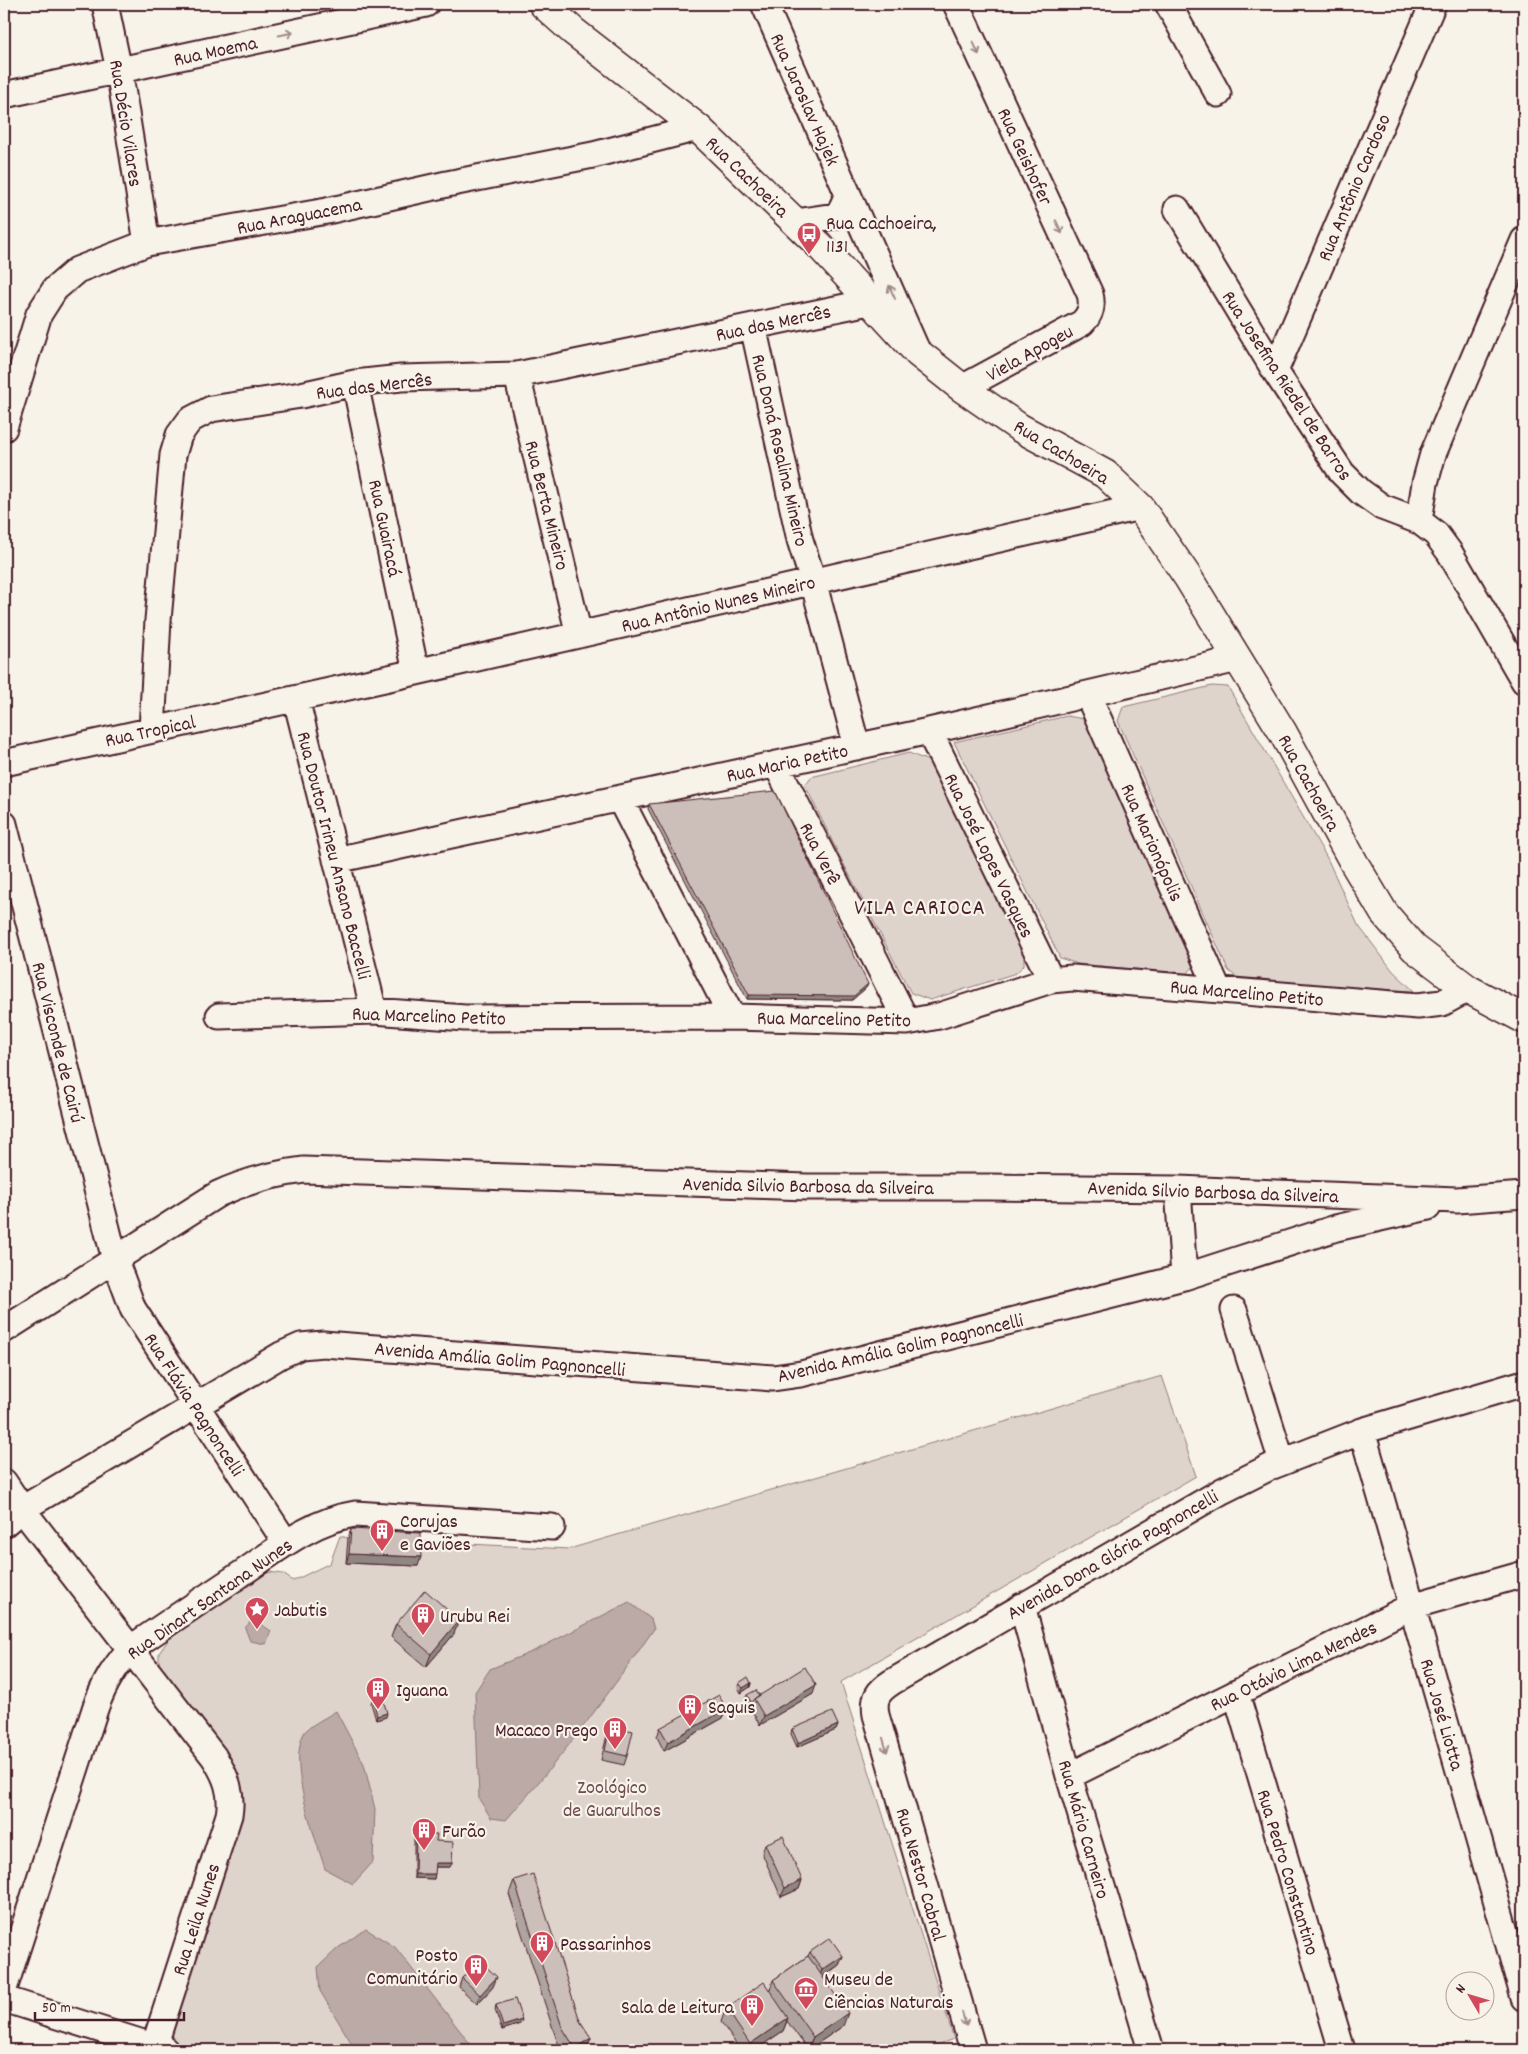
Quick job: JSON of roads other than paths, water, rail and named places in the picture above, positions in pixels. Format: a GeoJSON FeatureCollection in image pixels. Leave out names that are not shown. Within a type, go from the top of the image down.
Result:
{"type":"FeatureCollection","features":[{"type":"Feature","properties":{"kind":"main road","name":"Rua Cachoeira"},"geometry":{"type":"LineString","coordinates":[[542,4],[573,31],[698,128],[796,222],[918,353],[962,388],[1020,428],[1105,474],[1140,507],[1187,576],[1282,731],[1354,863],[1384,913],[1414,948],[1468,988],[1524,1019]]}},
{"type":"Feature","properties":{"kind":"street","name":"Rua Décio Vilares"},"geometry":{"type":"LineString","coordinates":[[106,4],[119,70],[147,243]]}},
{"type":"Feature","properties":{"kind":"street","name":"Rua Moema"},"geometry":{"type":"LineString","coordinates":[[4,95],[426,4]]}},
{"type":"Feature","properties":{"kind":"street","name":"Rua Jaroslav Hajek"},"geometry":{"type":"LineString","coordinates":[[764,4],[918,353]]}},
{"type":"Feature","properties":{"kind":"street","name":"Rua Geishofer"},"geometry":{"type":"LineString","coordinates":[[956,4],[1090,294],[1091,310]]}},
{"type":"Feature","properties":{"kind":"street"},"geometry":{"type":"LineString","coordinates":[[1168,4],[1218,94]]}},
{"type":"Feature","properties":{"kind":"street","name":"Rua Antônio Cardoso"},"geometry":{"type":"LineString","coordinates":[[1275,371],[1433,4]]}},
{"type":"Feature","properties":{"kind":"street","name":"Rua Araguacema"},"geometry":{"type":"LineString","coordinates":[[4,428],[39,314],[55,289],[77,270],[147,243],[327,211],[447,184],[593,155],[698,128]]}},
{"type":"Feature","properties":{"kind":"street"},"geometry":{"type":"LineString","coordinates":[[796,222],[836,216],[840,212],[848,194]]}},
{"type":"Feature","properties":{"kind":"street","name":"Rua Josefina Riedel de Barros"},"geometry":{"type":"LineString","coordinates":[[1178,209],[1275,371],[1342,473],[1361,492],[1382,507],[1419,521],[1436,534],[1450,553],[1524,681]]}},
{"type":"Feature","properties":{"kind":"street"},"geometry":{"type":"LineString","coordinates":[[1419,521],[1425,483],[1433,454],[1524,240]]}},
{"type":"Feature","properties":{"kind":"street","name":"Rua das Mercês"},"geometry":{"type":"LineString","coordinates":[[152,730],[158,620],[173,454],[179,435],[190,420],[211,409],[300,395],[355,383],[401,378],[517,375],[869,302]]}},
{"type":"Feature","properties":{"kind":"street","name":"Viela Apogeu"},"geometry":{"type":"LineString","coordinates":[[962,388],[1082,323],[1088,317],[1091,310]]}},
{"type":"Feature","properties":{"kind":"street","name":"Rua Doná Rosalina Mineiro"},"geometry":{"type":"LineString","coordinates":[[753,326],[800,540],[813,580],[857,747]]}},
{"type":"Feature","properties":{"kind":"street","name":"Rua Berta Mineiro"},"geometry":{"type":"LineString","coordinates":[[517,375],[580,635]]}},
{"type":"Feature","properties":{"kind":"street","name":"Rua Guairacá"},"geometry":{"type":"LineString","coordinates":[[355,383],[416,672]]}},
{"type":"Feature","properties":{"kind":"street","name":"Rua Antônio Nunes Mineiro"},"geometry":{"type":"LineString","coordinates":[[296,699],[1140,507]]}},
{"type":"Feature","properties":{"kind":"street","name":"Rua Maria Petito"},"geometry":{"type":"LineString","coordinates":[[336,860],[929,731],[1238,659]]}},
{"type":"Feature","properties":{"kind":"street","name":"Rua Marionópolis"},"geometry":{"type":"LineString","coordinates":[[1088,695],[1218,989]]}},
{"type":"Feature","properties":{"kind":"street","name":"Rua Tropical"},"geometry":{"type":"LineString","coordinates":[[4,762],[296,699]]}},
{"type":"Feature","properties":{"kind":"street","name":"Rua Doutor Irineu Ansano Baccelli"},"geometry":{"type":"LineString","coordinates":[[296,699],[374,1011]]}},
{"type":"Feature","properties":{"kind":"street","name":"Rua José Lopes Vasques"},"geometry":{"type":"LineString","coordinates":[[929,731],[1051,980]]}},
{"type":"Feature","properties":{"kind":"street","name":"Rua Verê"},"geometry":{"type":"LineString","coordinates":[[776,764],[907,1022]]}},
{"type":"Feature","properties":{"kind":"street"},"geometry":{"type":"LineString","coordinates":[[620,798],[732,1017]]}},
{"type":"Feature","properties":{"kind":"street","name":"Rua Visconde de Cairú"},"geometry":{"type":"LineString","coordinates":[[4,824],[115,1260]]}},
{"type":"Feature","properties":{"kind":"street","name":"Rua Marcelino Petito"},"geometry":{"type":"LineString","coordinates":[[219,1016],[374,1011],[465,1018],[732,1017],[907,1022],[939,1016],[1051,980],[1072,978],[1418,1006],[1442,1003],[1468,988]]}},
{"type":"Feature","properties":{"kind":"street","name":"Avenida Silvio Barbosa da Silveira"},"geometry":{"type":"LineString","coordinates":[[4,1330],[218,1194],[246,1182],[276,1173],[304,1170],[807,1188],[1178,1189],[1457,1200],[1524,1195]]}},
{"type":"Feature","properties":{"kind":"street"},"geometry":{"type":"LineString","coordinates":[[1178,1189],[1184,1277]]}},
{"type":"Feature","properties":{"kind":"street","name":"Avenida Amália Golim Pagnoncelli"},"geometry":{"type":"LineString","coordinates":[[13,1517],[281,1355],[301,1346],[323,1344],[773,1378],[801,1374],[1184,1277],[1336,1228],[1457,1200]]}},
{"type":"Feature","properties":{"kind":"street","name":"Rua Flávia Pagnoncelli"},"geometry":{"type":"LineString","coordinates":[[115,1260],[133,1309],[286,1543]]}},
{"type":"Feature","properties":{"kind":"street"},"geometry":{"type":"LineString","coordinates":[[1234,1310],[1282,1462]]}},
{"type":"Feature","properties":{"kind":"street","name":"Avenida Dona Glória Pagnoncelli"},"geometry":{"type":"LineString","coordinates":[[875,1698],[878,1692],[887,1685],[1222,1491],[1282,1462],[1362,1431],[1524,1383]]}},
{"type":"Feature","properties":{"kind":"street","name":"Rua José Liotta"},"geometry":{"type":"LineString","coordinates":[[1362,1431],[1524,1998]]}},
{"type":"Feature","properties":{"kind":"street"},"geometry":{"type":"LineString","coordinates":[[4,1482],[13,1517],[130,1649]]}},
{"type":"Feature","properties":{"kind":"street","name":"Rua Dinart Santana Nunes"},"geometry":{"type":"LineString","coordinates":[[4,1989],[98,1699],[113,1668],[130,1649],[286,1543],[315,1525],[336,1517],[355,1514],[552,1527]]}},
{"type":"Feature","properties":{"kind":"street","name":"Rua Otávio Lima Mendes"},"geometry":{"type":"LineString","coordinates":[[1069,1776],[1412,1606],[1524,1574]]}},
{"type":"Feature","properties":{"kind":"street","name":"Rua Mário Carneiro"},"geometry":{"type":"LineString","coordinates":[[1022,1606],[1069,1776],[1150,2050]]}},
{"type":"Feature","properties":{"kind":"street","name":"Rua Leila Nunes"},"geometry":{"type":"LineString","coordinates":[[130,1649],[214,1757],[223,1771],[229,1787],[231,1802],[229,1815],[157,2049]]}},
{"type":"Feature","properties":{"kind":"street","name":"Rua Pedro Constantino"},"geometry":{"type":"LineString","coordinates":[[1236,1693],[1342,2050]]}},
{"type":"Feature","properties":{"kind":"street","name":"Rua Nestor Cabral"},"geometry":{"type":"LineString","coordinates":[[875,1698],[876,1715],[973,2050]]}},
{"type":"Feature","properties":{"kind":"street"},"geometry":{"type":"LineString","coordinates":[[4,1999],[157,2049]]}},
{"type":"Feature","properties":{"kind":"place","name":"Rua Cachoeira, 1131"},"geometry":{"type":"Point","coordinates":[809,255]}},
{"type":"Feature","properties":{"kind":"place","name":"Corujas e Gaviões"},"geometry":{"type":"Point","coordinates":[382,1552]}},
{"type":"Feature","properties":{"kind":"place","name":"Jabutis"},"geometry":{"type":"Point","coordinates":[257,1630]}},
{"type":"Feature","properties":{"kind":"place","name":"Urubu Rei"},"geometry":{"type":"Point","coordinates":[423,1636]}},
{"type":"Feature","properties":{"kind":"place","name":"Iguana"},"geometry":{"type":"Point","coordinates":[378,1710]}},
{"type":"Feature","properties":{"kind":"place","name":"Saguis"},"geometry":{"type":"Point","coordinates":[690,1727]}},
{"type":"Feature","properties":{"kind":"place","name":"Macaco Prego"},"geometry":{"type":"Point","coordinates":[615,1750]}},
{"type":"Feature","properties":{"kind":"place","name":"Furão"},"geometry":{"type":"Point","coordinates":[424,1851]}},
{"type":"Feature","properties":{"kind":"place","name":"Passarinhos"},"geometry":{"type":"Point","coordinates":[542,1964]}},
{"type":"Feature","properties":{"kind":"place","name":"Posto Comunitário"},"geometry":{"type":"Point","coordinates":[476,1987]}},
{"type":"Feature","properties":{"kind":"place","name":"Museu de Ciências Naturais"},"geometry":{"type":"Point","coordinates":[806,2010]}},
{"type":"Feature","properties":{"kind":"place","name":"Sala de Leitura"},"geometry":{"type":"Point","coordinates":[752,2027]}},
{"type":"Feature","properties":{"kind":"district","name":"VILA CARIOCA"},"geometry":{"type":"Point","coordinates":[920,906]}},
{"type":"Feature","properties":{"kind":"park label","name":"Zoológico de Guarulhos"},"geometry":{"type":"Point","coordinates":[612,1798]}}]}
